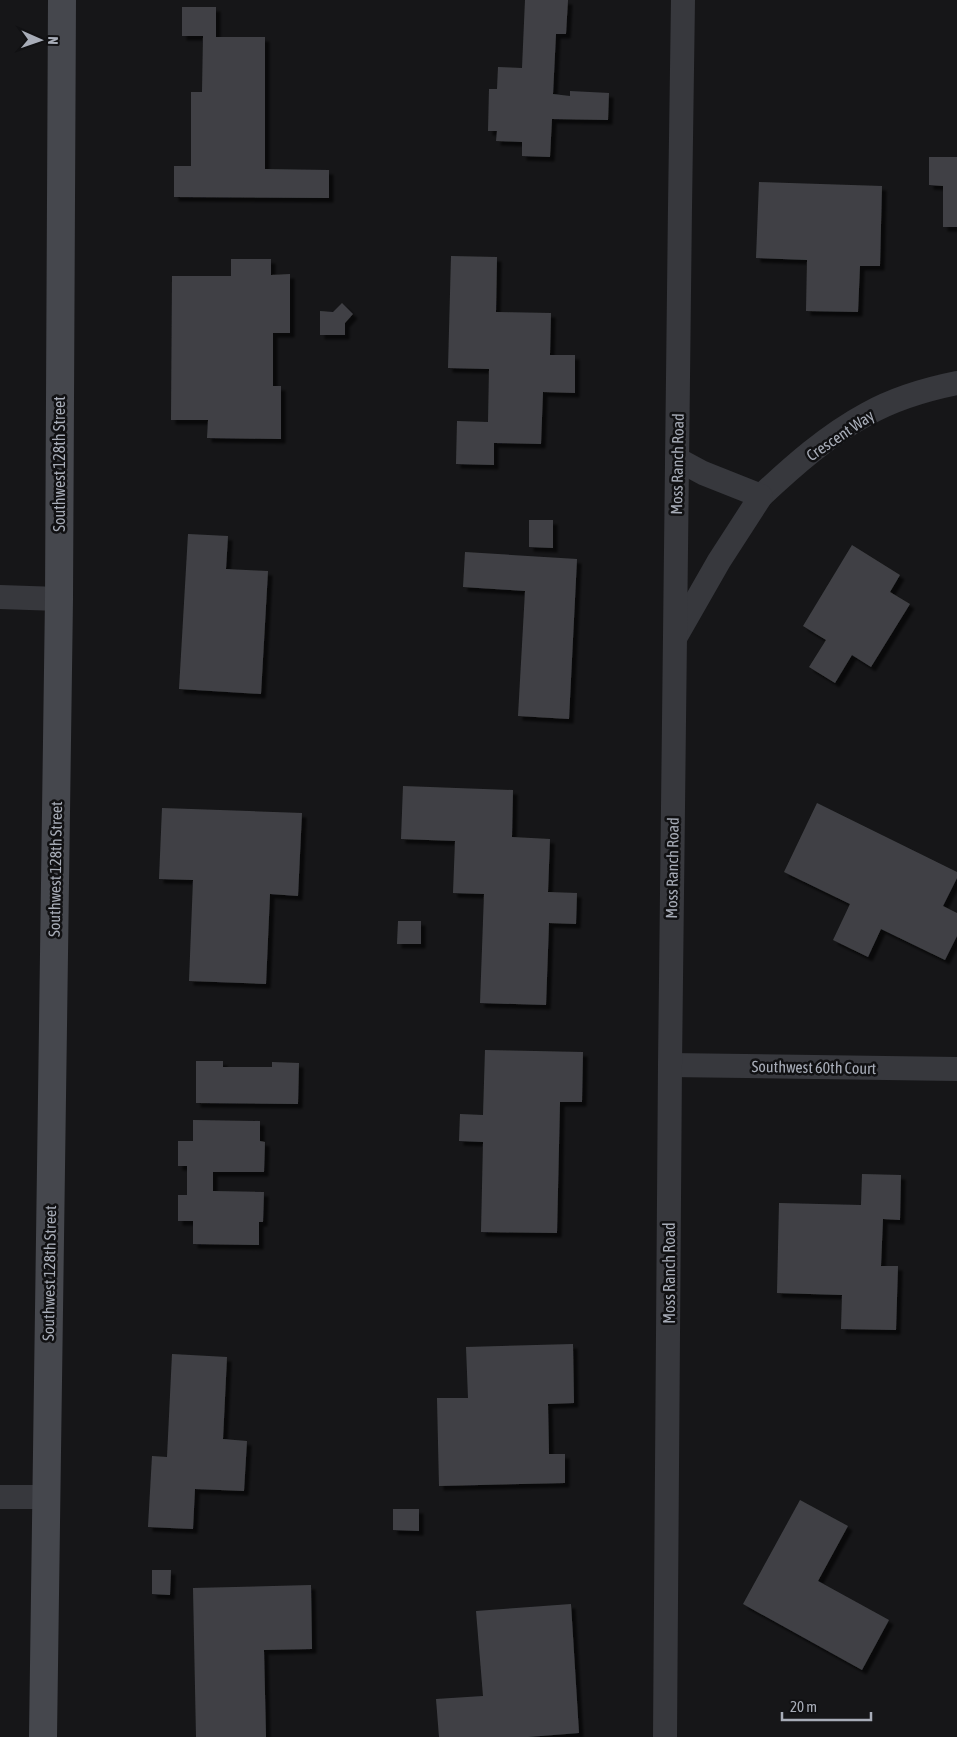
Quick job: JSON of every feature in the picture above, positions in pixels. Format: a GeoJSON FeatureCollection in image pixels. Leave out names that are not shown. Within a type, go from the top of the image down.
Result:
{"type":"FeatureCollection","features":[{"type":"Feature","properties":{"kind":"street","name":"Southwest 128th Street"},"geometry":{"type":"LineString","coordinates":[[43,1737],[59,599],[62,0]]}},
{"type":"Feature","properties":{"kind":"street","name":"Moss Ranch Road"},"geometry":{"type":"LineString","coordinates":[[665,1737],[669,1500],[670,1065],[674,640],[683,0]]}},
{"type":"Feature","properties":{"kind":"street","name":"Crescent Way"},"geometry":{"type":"LineString","coordinates":[[674,640],[719,561],[761,496],[830,438],[867,414],[902,399],[957,382]]}},
{"type":"Feature","properties":{"kind":"street"},"geometry":{"type":"LineString","coordinates":[[676,459],[703,473],[761,496]]}},
{"type":"Feature","properties":{"kind":"street"},"geometry":{"type":"LineString","coordinates":[[0,597],[59,599]]}},
{"type":"Feature","properties":{"kind":"street","name":"Southwest 60th Court"},"geometry":{"type":"LineString","coordinates":[[670,1065],[957,1069]]}},
{"type":"Feature","properties":{"kind":"street"},"geometry":{"type":"LineString","coordinates":[[0,1497],[46,1497]]}},
{"type":"Feature","properties":{"kind":"building"},"geometry":{"type":"Polygon","coordinates":[[[525,0],[568,0],[566,34],[556,34],[553,94],[570,96],[570,91],[609,93],[608,120],[552,119],[550,157],[522,156],[522,142],[496,141],[497,131],[488,131],[489,89],[497,89],[498,67],[522,68],[525,0]]]}},
{"type":"Feature","properties":{"kind":"building"},"geometry":{"type":"Polygon","coordinates":[[[182,7],[216,7],[216,37],[265,37],[265,169],[329,170],[329,198],[174,197],[174,166],[191,166],[191,92],[202,92],[203,36],[182,36],[182,7]]]}},
{"type":"Feature","properties":{"kind":"building"},"geometry":{"type":"Polygon","coordinates":[[[929,157],[957,157],[957,227],[943,227],[943,186],[929,185],[929,157]]]}},
{"type":"Feature","properties":{"kind":"building"},"geometry":{"type":"Polygon","coordinates":[[[759,182],[882,186],[880,266],[860,266],[858,312],[806,311],[807,260],[756,258],[759,182]]]}},
{"type":"Feature","properties":{"kind":"building"},"geometry":{"type":"Polygon","coordinates":[[[451,256],[497,257],[496,312],[551,313],[550,355],[575,355],[575,393],[543,392],[541,444],[494,443],[494,465],[456,464],[457,421],[488,422],[489,369],[448,368],[451,256]]]}},
{"type":"Feature","properties":{"kind":"building"},"geometry":{"type":"Polygon","coordinates":[[[231,259],[271,259],[271,275],[290,274],[290,333],[273,333],[273,386],[281,386],[281,439],[207,438],[208,420],[171,420],[172,276],[231,276],[231,259]]]}},
{"type":"Feature","properties":{"kind":"building"},"geometry":{"type":"Polygon","coordinates":[[[342,303],[353,314],[345,323],[345,335],[320,335],[320,311],[333,312],[342,303]]]}},
{"type":"Feature","properties":{"kind":"building"},"geometry":{"type":"Polygon","coordinates":[[[529,520],[553,520],[553,548],[529,547],[529,520]]]}},
{"type":"Feature","properties":{"kind":"building"},"geometry":{"type":"Polygon","coordinates":[[[188,534],[228,536],[226,569],[268,571],[261,694],[179,689],[188,534]]]}},
{"type":"Feature","properties":{"kind":"building"},"geometry":{"type":"Polygon","coordinates":[[[852,545],[900,575],[890,592],[910,604],[871,667],[852,655],[835,683],[809,667],[826,640],[803,626],[852,545]]]}},
{"type":"Feature","properties":{"kind":"building"},"geometry":{"type":"Polygon","coordinates":[[[465,552],[577,559],[569,719],[518,716],[525,591],[463,587],[465,552]]]}},
{"type":"Feature","properties":{"kind":"building"},"geometry":{"type":"Polygon","coordinates":[[[403,786],[513,790],[512,837],[550,839],[548,892],[577,893],[576,924],[549,923],[546,1005],[480,1003],[484,894],[453,893],[455,841],[401,839],[403,786]]]}},
{"type":"Feature","properties":{"kind":"building"},"geometry":{"type":"Polygon","coordinates":[[[817,803],[957,872],[957,878],[943,906],[957,913],[957,936],[945,960],[881,929],[868,957],[833,940],[850,904],[784,872],[817,803]]]}},
{"type":"Feature","properties":{"kind":"building"},"geometry":{"type":"Polygon","coordinates":[[[162,808],[302,813],[298,896],[270,894],[266,984],[189,981],[193,880],[159,879],[162,808]]]}},
{"type":"Feature","properties":{"kind":"building"},"geometry":{"type":"Polygon","coordinates":[[[398,921],[421,921],[421,944],[397,944],[398,921]]]}},
{"type":"Feature","properties":{"kind":"building"},"geometry":{"type":"Polygon","coordinates":[[[485,1050],[583,1052],[582,1102],[560,1102],[557,1233],[481,1232],[483,1142],[459,1141],[460,1114],[483,1115],[485,1050]]]}},
{"type":"Feature","properties":{"kind":"building"},"geometry":{"type":"Polygon","coordinates":[[[196,1061],[223,1061],[223,1067],[272,1067],[272,1062],[299,1063],[298,1104],[196,1103],[196,1061]]]}},
{"type":"Feature","properties":{"kind":"building"},"geometry":{"type":"Polygon","coordinates":[[[193,1120],[260,1121],[260,1141],[265,1142],[264,1172],[213,1172],[213,1191],[264,1192],[263,1222],[259,1222],[259,1245],[193,1244],[193,1221],[178,1221],[178,1195],[187,1195],[187,1166],[178,1166],[178,1141],[193,1141],[193,1120]]]}},
{"type":"Feature","properties":{"kind":"building"},"geometry":{"type":"Polygon","coordinates":[[[862,1174],[901,1175],[900,1220],[883,1219],[881,1266],[898,1266],[896,1330],[841,1329],[842,1295],[777,1293],[779,1203],[861,1205],[862,1174]]]}},
{"type":"Feature","properties":{"kind":"building"},"geometry":{"type":"Polygon","coordinates":[[[573,1344],[574,1403],[548,1404],[549,1454],[565,1454],[565,1483],[439,1486],[437,1398],[468,1398],[466,1347],[573,1344]]]}},
{"type":"Feature","properties":{"kind":"building"},"geometry":{"type":"Polygon","coordinates":[[[172,1354],[227,1357],[223,1439],[247,1441],[244,1491],[195,1489],[193,1529],[148,1527],[152,1456],[167,1457],[172,1354]]]}},
{"type":"Feature","properties":{"kind":"building"},"geometry":{"type":"Polygon","coordinates":[[[800,1500],[848,1526],[818,1581],[889,1620],[862,1670],[743,1604],[800,1500]]]}},
{"type":"Feature","properties":{"kind":"building"},"geometry":{"type":"Polygon","coordinates":[[[393,1509],[419,1509],[419,1531],[393,1530],[393,1509]]]}},
{"type":"Feature","properties":{"kind":"building"},"geometry":{"type":"Polygon","coordinates":[[[152,1570],[171,1570],[170,1595],[152,1594],[152,1570]]]}},
{"type":"Feature","properties":{"kind":"building"},"geometry":{"type":"Polygon","coordinates":[[[311,1585],[312,1649],[264,1650],[266,1737],[196,1737],[193,1588],[311,1585]]]}},
{"type":"Feature","properties":{"kind":"building"},"geometry":{"type":"Polygon","coordinates":[[[571,1604],[579,1733],[528,1737],[439,1737],[436,1699],[483,1696],[476,1611],[571,1604]]]}}]}
